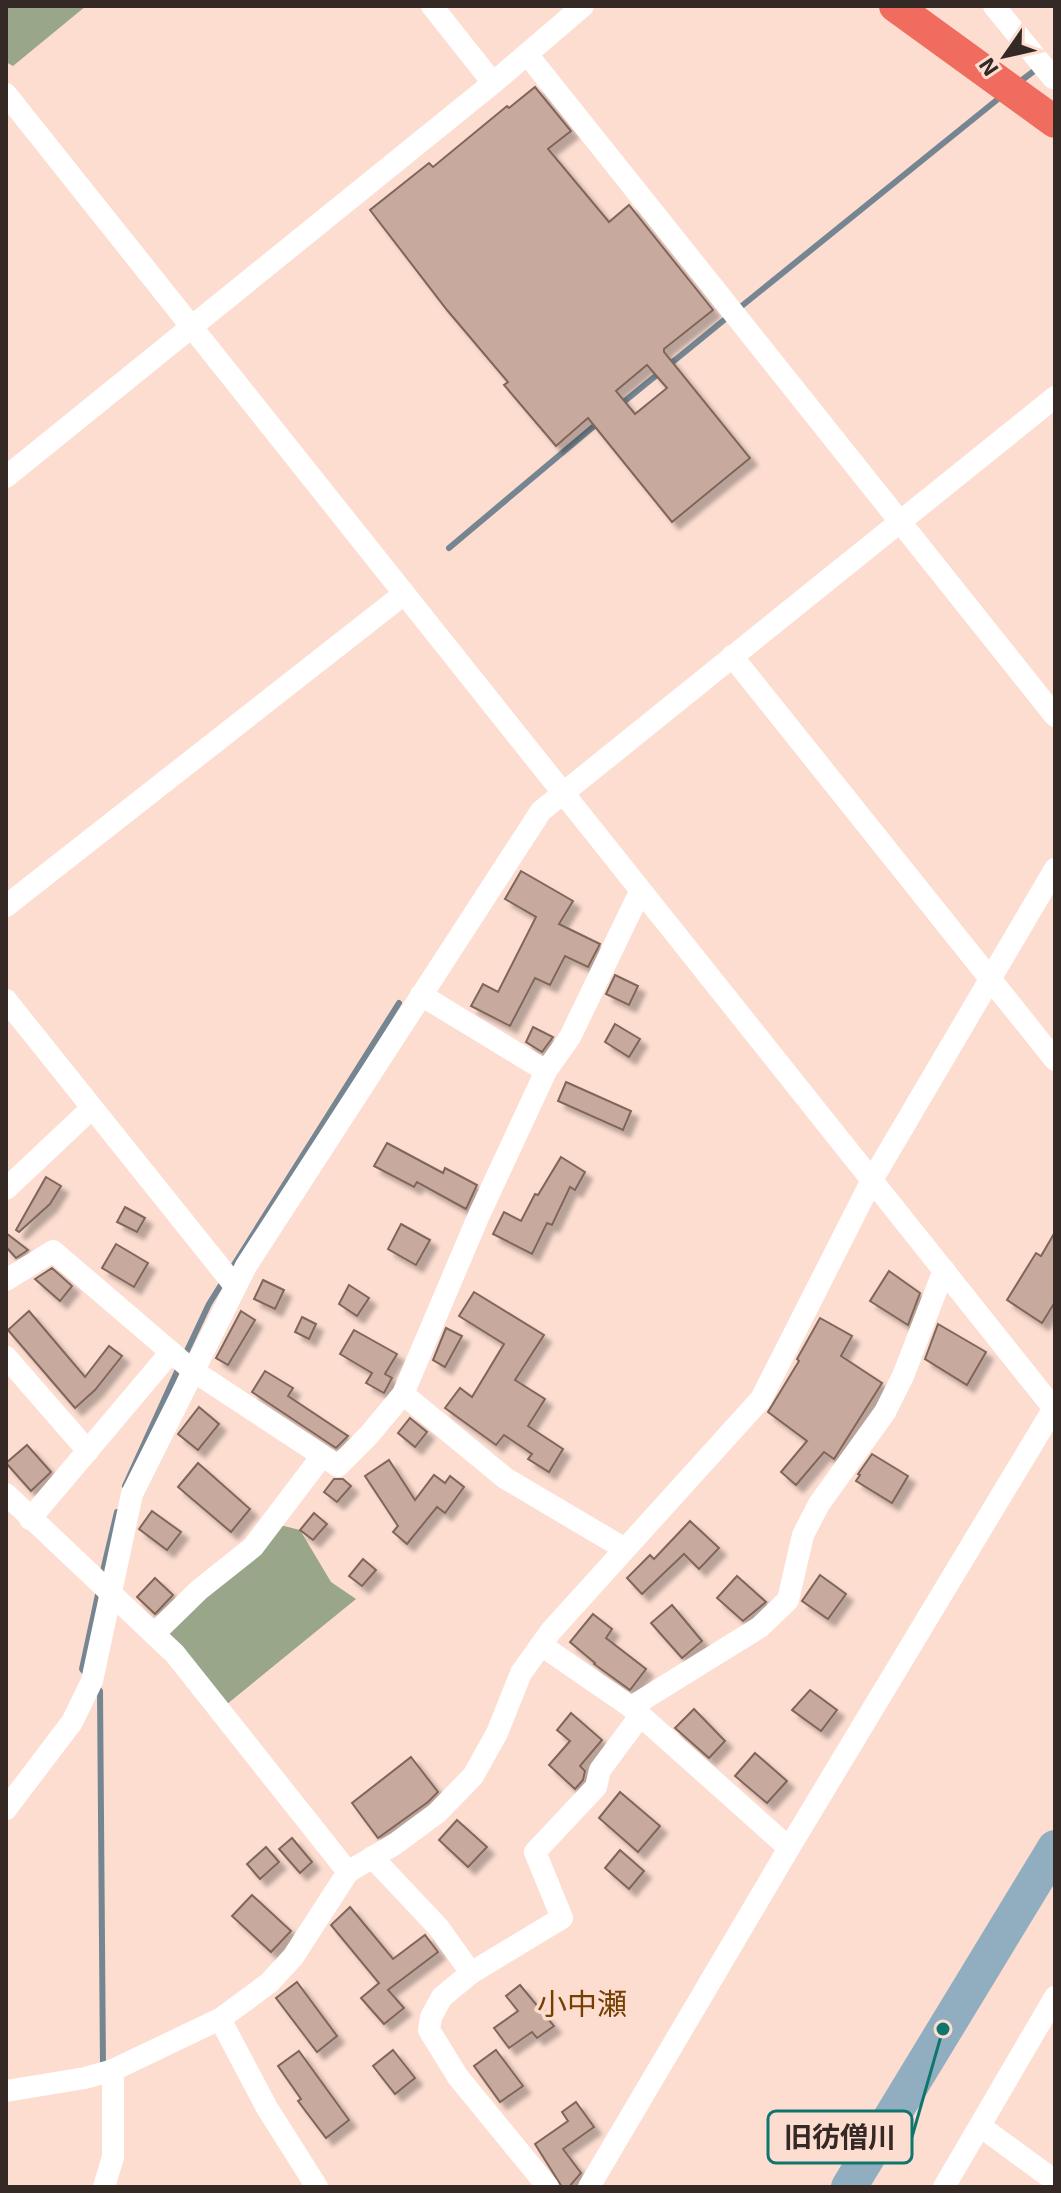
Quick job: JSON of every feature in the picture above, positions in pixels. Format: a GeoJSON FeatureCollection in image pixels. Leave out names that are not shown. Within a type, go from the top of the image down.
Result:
{"type":"FeatureCollection","features":[{"type":"Feature","properties":{"kind":"highway"},"geometry":{"type":"LineString","coordinates":[[895,6],[1055,122]]}},
{"type":"Feature","properties":{"kind":"street"},"geometry":{"type":"LineString","coordinates":[[432,6],[493,83]]}},
{"type":"Feature","properties":{"kind":"street"},"geometry":{"type":"LineString","coordinates":[[6,477],[493,83],[583,6]]}},
{"type":"Feature","properties":{"kind":"street"},"geometry":{"type":"LineString","coordinates":[[994,6],[1053,78]]}},
{"type":"Feature","properties":{"kind":"street"},"geometry":{"type":"LineString","coordinates":[[527,54],[1055,716]]}},
{"type":"Feature","properties":{"kind":"street"},"geometry":{"type":"LineString","coordinates":[[6,94],[1054,1409],[589,2187]]}},
{"type":"Feature","properties":{"kind":"street"},"geometry":{"type":"LineString","coordinates":[[6,1809],[72,1722],[92,1681],[132,1494],[235,1286],[541,811],[1055,397]]}},
{"type":"Feature","properties":{"kind":"street"},"geometry":{"type":"LineString","coordinates":[[6,906],[404,594]]}},
{"type":"Feature","properties":{"kind":"street"},"geometry":{"type":"LineString","coordinates":[[732,656],[1055,1060]]}},
{"type":"Feature","properties":{"kind":"street"},"geometry":{"type":"LineString","coordinates":[[6,2091],[85,2078],[113,2070],[220,2019],[269,1983],[293,1957],[348,1872],[395,1844],[437,1813],[473,1776],[497,1733],[521,1673],[541,1645],[761,1399],[872,1180],[1055,869]]}},
{"type":"Feature","properties":{"kind":"street"},"geometry":{"type":"LineString","coordinates":[[6,1280],[53,1251],[192,1370],[338,1466],[403,1394],[479,1215],[546,1071],[570,1037],[640,892]]}},
{"type":"Feature","properties":{"kind":"street"},"geometry":{"type":"LineString","coordinates":[[421,995],[546,1071]]}},
{"type":"Feature","properties":{"kind":"street"},"geometry":{"type":"LineString","coordinates":[[6,1000],[235,1286]]}},
{"type":"Feature","properties":{"kind":"street"},"geometry":{"type":"LineString","coordinates":[[6,1189],[92,1108]]}},
{"type":"Feature","properties":{"kind":"street"},"geometry":{"type":"LineString","coordinates":[[548,2187],[458,2077],[429,2030],[431,2017],[442,1997],[471,1973],[562,1918],[535,1852],[596,1787],[600,1770],[635,1712],[760,1627],[788,1600],[803,1535],[819,1504],[885,1412],[903,1376],[944,1270]]}},
{"type":"Feature","properties":{"kind":"street"},"geometry":{"type":"LineString","coordinates":[[30,1519],[170,1353]]}},
{"type":"Feature","properties":{"kind":"street"},"geometry":{"type":"LineString","coordinates":[[6,1357],[88,1451]]}},
{"type":"Feature","properties":{"kind":"street"},"geometry":{"type":"LineString","coordinates":[[403,1394],[505,1478],[625,1549]]}},
{"type":"Feature","properties":{"kind":"street"},"geometry":{"type":"LineString","coordinates":[[154,1634],[199,1590],[253,1547],[322,1456]]}},
{"type":"Feature","properties":{"kind":"street"},"geometry":{"type":"LineString","coordinates":[[6,1494],[175,1654],[348,1872]]}},
{"type":"Feature","properties":{"kind":"street"},"geometry":{"type":"LineString","coordinates":[[541,1645],[635,1712],[789,1848]]}},
{"type":"Feature","properties":{"kind":"street"},"geometry":{"type":"LineString","coordinates":[[372,1857],[439,1928],[471,1973]]}},
{"type":"Feature","properties":{"kind":"street"},"geometry":{"type":"LineString","coordinates":[[944,2187],[1055,1997]]}},
{"type":"Feature","properties":{"kind":"street"},"geometry":{"type":"LineString","coordinates":[[220,2019],[267,2108],[317,2187]]}},
{"type":"Feature","properties":{"kind":"street"},"geometry":{"type":"LineString","coordinates":[[104,2187],[113,2157],[113,2070]]}},
{"type":"Feature","properties":{"kind":"street"},"geometry":{"type":"LineString","coordinates":[[980,2126],[1055,2181]]}},
{"type":"Feature","properties":{"kind":"green space"},"geometry":{"type":"Polygon","coordinates":[[[6,6],[86,6],[13,66],[6,62],[6,6]]]}},
{"type":"Feature","properties":{"kind":"green space"},"geometry":{"type":"Polygon","coordinates":[[[272,1523],[300,1530],[331,1582],[356,1599],[221,1709],[160,1631],[272,1523]]]}},
{"type":"Feature","properties":{"kind":"building"},"geometry":{"type":"Polygon","coordinates":[[[535,87],[571,131],[548,149],[609,222],[629,205],[713,310],[664,352],[750,458],[672,522],[588,418],[556,446],[504,385],[508,382],[447,310],[370,210],[429,163],[433,167],[507,106],[509,108],[535,87]],[[647,365],[616,391],[635,414],[667,388],[647,365]]]}},
{"type":"Feature","properties":{"kind":"building"},"geometry":{"type":"Polygon","coordinates":[[[521,871],[573,901],[559,924],[600,944],[588,967],[565,956],[550,985],[535,978],[510,1026],[471,1006],[483,984],[498,992],[536,917],[505,899],[521,871]]]}},
{"type":"Feature","properties":{"kind":"building"},"geometry":{"type":"Polygon","coordinates":[[[615,975],[638,986],[629,1005],[606,994],[615,975]]]}},
{"type":"Feature","properties":{"kind":"building"},"geometry":{"type":"Polygon","coordinates":[[[615,1024],[640,1039],[629,1057],[605,1042],[615,1024]]]}},
{"type":"Feature","properties":{"kind":"building"},"geometry":{"type":"Polygon","coordinates":[[[533,1027],[553,1037],[542,1052],[526,1042],[533,1027]]]}},
{"type":"Feature","properties":{"kind":"building"},"geometry":{"type":"Polygon","coordinates":[[[566,1082],[631,1111],[623,1130],[558,1101],[566,1082]]]}},
{"type":"Feature","properties":{"kind":"building"},"geometry":{"type":"Polygon","coordinates":[[[387,1143],[443,1173],[445,1168],[477,1185],[466,1209],[417,1182],[414,1187],[374,1166],[387,1143]]]}},
{"type":"Feature","properties":{"kind":"building"},"geometry":{"type":"Polygon","coordinates":[[[561,1157],[585,1172],[575,1190],[570,1187],[552,1225],[547,1223],[532,1254],[493,1234],[504,1212],[521,1221],[535,1194],[538,1195],[561,1157]]]}},
{"type":"Feature","properties":{"kind":"building"},"geometry":{"type":"Polygon","coordinates":[[[46,1177],[61,1186],[50,1204],[19,1232],[16,1230],[46,1177]]]}},
{"type":"Feature","properties":{"kind":"building"},"geometry":{"type":"Polygon","coordinates":[[[125,1207],[145,1218],[137,1232],[117,1222],[125,1207]]]}},
{"type":"Feature","properties":{"kind":"building"},"geometry":{"type":"Polygon","coordinates":[[[401,1224],[430,1240],[416,1265],[388,1249],[401,1224]]]}},
{"type":"Feature","properties":{"kind":"building"},"geometry":{"type":"Polygon","coordinates":[[[1055,1232],[1055,1302],[1042,1323],[1007,1300],[1036,1253],[1041,1256],[1055,1232]]]}},
{"type":"Feature","properties":{"kind":"building"},"geometry":{"type":"Polygon","coordinates":[[[6,1233],[28,1250],[16,1258],[6,1247],[6,1233]]]}},
{"type":"Feature","properties":{"kind":"building"},"geometry":{"type":"Polygon","coordinates":[[[116,1244],[148,1263],[134,1287],[102,1268],[116,1244]]]}},
{"type":"Feature","properties":{"kind":"building"},"geometry":{"type":"Polygon","coordinates":[[[52,1268],[72,1286],[60,1301],[35,1279],[52,1268]]]}},
{"type":"Feature","properties":{"kind":"building"},"geometry":{"type":"Polygon","coordinates":[[[889,1271],[920,1293],[908,1325],[870,1301],[889,1271]]]}},
{"type":"Feature","properties":{"kind":"building"},"geometry":{"type":"Polygon","coordinates":[[[263,1280],[284,1290],[275,1309],[254,1299],[263,1280]]]}},
{"type":"Feature","properties":{"kind":"building"},"geometry":{"type":"Polygon","coordinates":[[[349,1285],[369,1298],[357,1316],[339,1304],[349,1285]]]}},
{"type":"Feature","properties":{"kind":"building"},"geometry":{"type":"Polygon","coordinates":[[[474,1292],[544,1335],[515,1380],[545,1399],[528,1426],[563,1449],[549,1472],[528,1459],[532,1454],[504,1435],[496,1445],[445,1408],[460,1388],[472,1397],[504,1344],[459,1316],[474,1292]]]}},
{"type":"Feature","properties":{"kind":"building"},"geometry":{"type":"Polygon","coordinates":[[[29,1311],[85,1377],[109,1346],[122,1356],[95,1390],[75,1408],[8,1330],[29,1311]]]}},
{"type":"Feature","properties":{"kind":"building"},"geometry":{"type":"Polygon","coordinates":[[[241,1311],[255,1320],[228,1365],[216,1358],[241,1311]]]}},
{"type":"Feature","properties":{"kind":"building"},"geometry":{"type":"Polygon","coordinates":[[[302,1317],[316,1324],[309,1339],[295,1332],[302,1317]]]}},
{"type":"Feature","properties":{"kind":"building"},"geometry":{"type":"Polygon","coordinates":[[[820,1318],[852,1336],[841,1356],[882,1383],[834,1459],[824,1452],[796,1485],[781,1472],[807,1441],[768,1412],[799,1361],[797,1359],[820,1318]]]}},
{"type":"Feature","properties":{"kind":"building"},"geometry":{"type":"Polygon","coordinates":[[[938,1324],[986,1352],[967,1385],[925,1359],[938,1324]]]}},
{"type":"Feature","properties":{"kind":"building"},"geometry":{"type":"Polygon","coordinates":[[[446,1328],[462,1336],[445,1367],[433,1360],[446,1328]]]}},
{"type":"Feature","properties":{"kind":"building"},"geometry":{"type":"Polygon","coordinates":[[[354,1330],[397,1354],[385,1374],[392,1378],[384,1393],[366,1383],[372,1373],[340,1354],[354,1330]]]}},
{"type":"Feature","properties":{"kind":"building"},"geometry":{"type":"Polygon","coordinates":[[[265,1371],[293,1388],[288,1396],[348,1436],[336,1448],[252,1392],[265,1371]]]}},
{"type":"Feature","properties":{"kind":"building"},"geometry":{"type":"Polygon","coordinates":[[[199,1407],[219,1424],[198,1450],[178,1434],[199,1407]]]}},
{"type":"Feature","properties":{"kind":"building"},"geometry":{"type":"Polygon","coordinates":[[[410,1418],[427,1432],[415,1447],[398,1433],[410,1418]]]}},
{"type":"Feature","properties":{"kind":"building"},"geometry":{"type":"Polygon","coordinates":[[[27,1445],[51,1472],[31,1491],[6,1463],[27,1445]]]}},
{"type":"Feature","properties":{"kind":"building"},"geometry":{"type":"Polygon","coordinates":[[[872,1454],[908,1476],[892,1503],[856,1481],[872,1454]]]}},
{"type":"Feature","properties":{"kind":"building"},"geometry":{"type":"Polygon","coordinates":[[[389,1460],[415,1500],[434,1475],[445,1483],[450,1476],[464,1487],[445,1513],[437,1507],[407,1544],[393,1532],[398,1526],[365,1476],[389,1460]]]}},
{"type":"Feature","properties":{"kind":"building"},"geometry":{"type":"Polygon","coordinates":[[[198,1463],[250,1509],[231,1532],[178,1487],[198,1463]]]}},
{"type":"Feature","properties":{"kind":"building"},"geometry":{"type":"Polygon","coordinates":[[[334,1479],[343,1479],[351,1486],[337,1502],[324,1492],[334,1479]]]}},
{"type":"Feature","properties":{"kind":"building"},"geometry":{"type":"Polygon","coordinates":[[[152,1511],[181,1532],[167,1550],[139,1529],[152,1511]]]}},
{"type":"Feature","properties":{"kind":"building"},"geometry":{"type":"Polygon","coordinates":[[[314,1513],[327,1524],[313,1540],[300,1530],[314,1513]]]}},
{"type":"Feature","properties":{"kind":"building"},"geometry":{"type":"Polygon","coordinates":[[[690,1521],[719,1548],[699,1569],[684,1554],[642,1594],[627,1578],[650,1555],[654,1559],[690,1521]]]}},
{"type":"Feature","properties":{"kind":"building"},"geometry":{"type":"Polygon","coordinates":[[[363,1559],[376,1570],[362,1586],[349,1576],[363,1559]]]}},
{"type":"Feature","properties":{"kind":"building"},"geometry":{"type":"Polygon","coordinates":[[[820,1575],[846,1594],[828,1619],[802,1601],[820,1575]]]}},
{"type":"Feature","properties":{"kind":"building"},"geometry":{"type":"Polygon","coordinates":[[[737,1576],[766,1602],[743,1621],[717,1598],[737,1576]]]}},
{"type":"Feature","properties":{"kind":"building"},"geometry":{"type":"Polygon","coordinates":[[[155,1578],[173,1595],[155,1614],[137,1597],[155,1578]]]}},
{"type":"Feature","properties":{"kind":"building"},"geometry":{"type":"Polygon","coordinates":[[[672,1605],[702,1641],[682,1658],[651,1623],[672,1605]]]}},
{"type":"Feature","properties":{"kind":"building"},"geometry":{"type":"Polygon","coordinates":[[[593,1614],[612,1629],[606,1638],[646,1669],[630,1690],[570,1642],[593,1614]]]}},
{"type":"Feature","properties":{"kind":"building"},"geometry":{"type":"Polygon","coordinates":[[[810,1690],[837,1710],[821,1731],[792,1710],[810,1690]]]}},
{"type":"Feature","properties":{"kind":"building"},"geometry":{"type":"Polygon","coordinates":[[[694,1709],[725,1741],[709,1758],[675,1728],[694,1709]]]}},
{"type":"Feature","properties":{"kind":"building"},"geometry":{"type":"Polygon","coordinates":[[[571,1713],[602,1740],[580,1766],[585,1771],[583,1780],[575,1789],[549,1765],[570,1741],[557,1730],[571,1713]]]}},
{"type":"Feature","properties":{"kind":"building"},"geometry":{"type":"Polygon","coordinates":[[[755,1753],[787,1781],[767,1803],[735,1776],[755,1753]]]}},
{"type":"Feature","properties":{"kind":"building"},"geometry":{"type":"Polygon","coordinates":[[[411,1757],[438,1792],[378,1838],[352,1803],[411,1757]]]}},
{"type":"Feature","properties":{"kind":"building"},"geometry":{"type":"Polygon","coordinates":[[[620,1792],[660,1826],[638,1852],[599,1818],[620,1792]]]}},
{"type":"Feature","properties":{"kind":"building"},"geometry":{"type":"Polygon","coordinates":[[[457,1820],[487,1847],[468,1867],[439,1840],[457,1820]]]}},
{"type":"Feature","properties":{"kind":"building"},"geometry":{"type":"Polygon","coordinates":[[[292,1838],[312,1862],[300,1873],[279,1849],[292,1838]]]}},
{"type":"Feature","properties":{"kind":"building"},"geometry":{"type":"Polygon","coordinates":[[[266,1847],[279,1862],[260,1879],[247,1864],[266,1847]]]}},
{"type":"Feature","properties":{"kind":"building"},"geometry":{"type":"Polygon","coordinates":[[[620,1850],[644,1871],[629,1889],[605,1868],[620,1850]]]}},
{"type":"Feature","properties":{"kind":"building"},"geometry":{"type":"Polygon","coordinates":[[[252,1895],[291,1931],[271,1952],[232,1916],[252,1895]]]}},
{"type":"Feature","properties":{"kind":"building"},"geometry":{"type":"Polygon","coordinates":[[[350,1907],[393,1959],[425,1935],[438,1952],[388,1990],[404,2008],[384,2024],[361,1998],[379,1983],[331,1925],[350,1907]]]}},
{"type":"Feature","properties":{"kind":"building"},"geometry":{"type":"Polygon","coordinates":[[[297,1982],[337,2036],[317,2052],[276,1998],[297,1982]]]}},
{"type":"Feature","properties":{"kind":"building"},"geometry":{"type":"Polygon","coordinates":[[[520,1985],[554,2026],[537,2038],[532,2032],[509,2048],[494,2028],[518,2011],[506,1996],[520,1985]]]}},
{"type":"Feature","properties":{"kind":"building"},"geometry":{"type":"Polygon","coordinates":[[[393,2050],[415,2078],[395,2094],[373,2066],[393,2050]]]}},
{"type":"Feature","properties":{"kind":"building"},"geometry":{"type":"Polygon","coordinates":[[[496,2050],[523,2086],[500,2102],[474,2066],[496,2050]]]}},
{"type":"Feature","properties":{"kind":"building"},"geometry":{"type":"Polygon","coordinates":[[[299,2051],[349,2120],[326,2138],[298,2101],[301,2099],[278,2066],[299,2051]]]}},
{"type":"Feature","properties":{"kind":"building"},"geometry":{"type":"Polygon","coordinates":[[[576,2102],[594,2127],[563,2149],[581,2173],[569,2187],[562,2187],[535,2144],[568,2121],[562,2112],[576,2102]]]}},
{"type":"Feature","properties":{"kind":"waterway"},"geometry":{"type":"LineString","coordinates":[[1018,83],[1038,68]]}},
{"type":"Feature","properties":{"kind":"waterway"},"geometry":{"type":"LineString","coordinates":[[738,309],[1003,95]]}},
{"type":"Feature","properties":{"kind":"waterway"},"geometry":{"type":"LineString","coordinates":[[620,405],[729,316]]}},
{"type":"Feature","properties":{"kind":"waterway"},"geometry":{"type":"LineString","coordinates":[[449,548],[599,422]]}},
{"type":"Feature","properties":{"kind":"waterway"},"geometry":{"type":"LineString","coordinates":[[230,1271],[399,1003]]}},
{"type":"Feature","properties":{"kind":"waterway"},"geometry":{"type":"LineString","coordinates":[[185,1355],[224,1280]]}},
{"type":"Feature","properties":{"kind":"waterway"},"geometry":{"type":"LineString","coordinates":[[125,1486],[180,1365]]}},
{"type":"Feature","properties":{"kind":"waterway"},"geometry":{"type":"LineString","coordinates":[[102,1575],[117,1512]]}},
{"type":"Feature","properties":{"kind":"waterway"},"geometry":{"type":"LineString","coordinates":[[87,1675],[82,1669],[99,1590]]}},
{"type":"Feature","properties":{"kind":"waterway"},"geometry":{"type":"LineString","coordinates":[[97,1687],[100,1691],[103,2067]]}},
{"type":"Feature","properties":{"kind":"waterway"},"geometry":{"type":"LineString","coordinates":[[849,2187],[1055,1848]]}},
{"type":"Feature","properties":{"kind":"place","name":"旧彷僧川"},"geometry":{"type":"Point","coordinates":[943,2029]}},
{"type":"Feature","properties":{"kind":"district","name":"小中瀬"},"geometry":{"type":"Point","coordinates":[582,2003]}}]}
